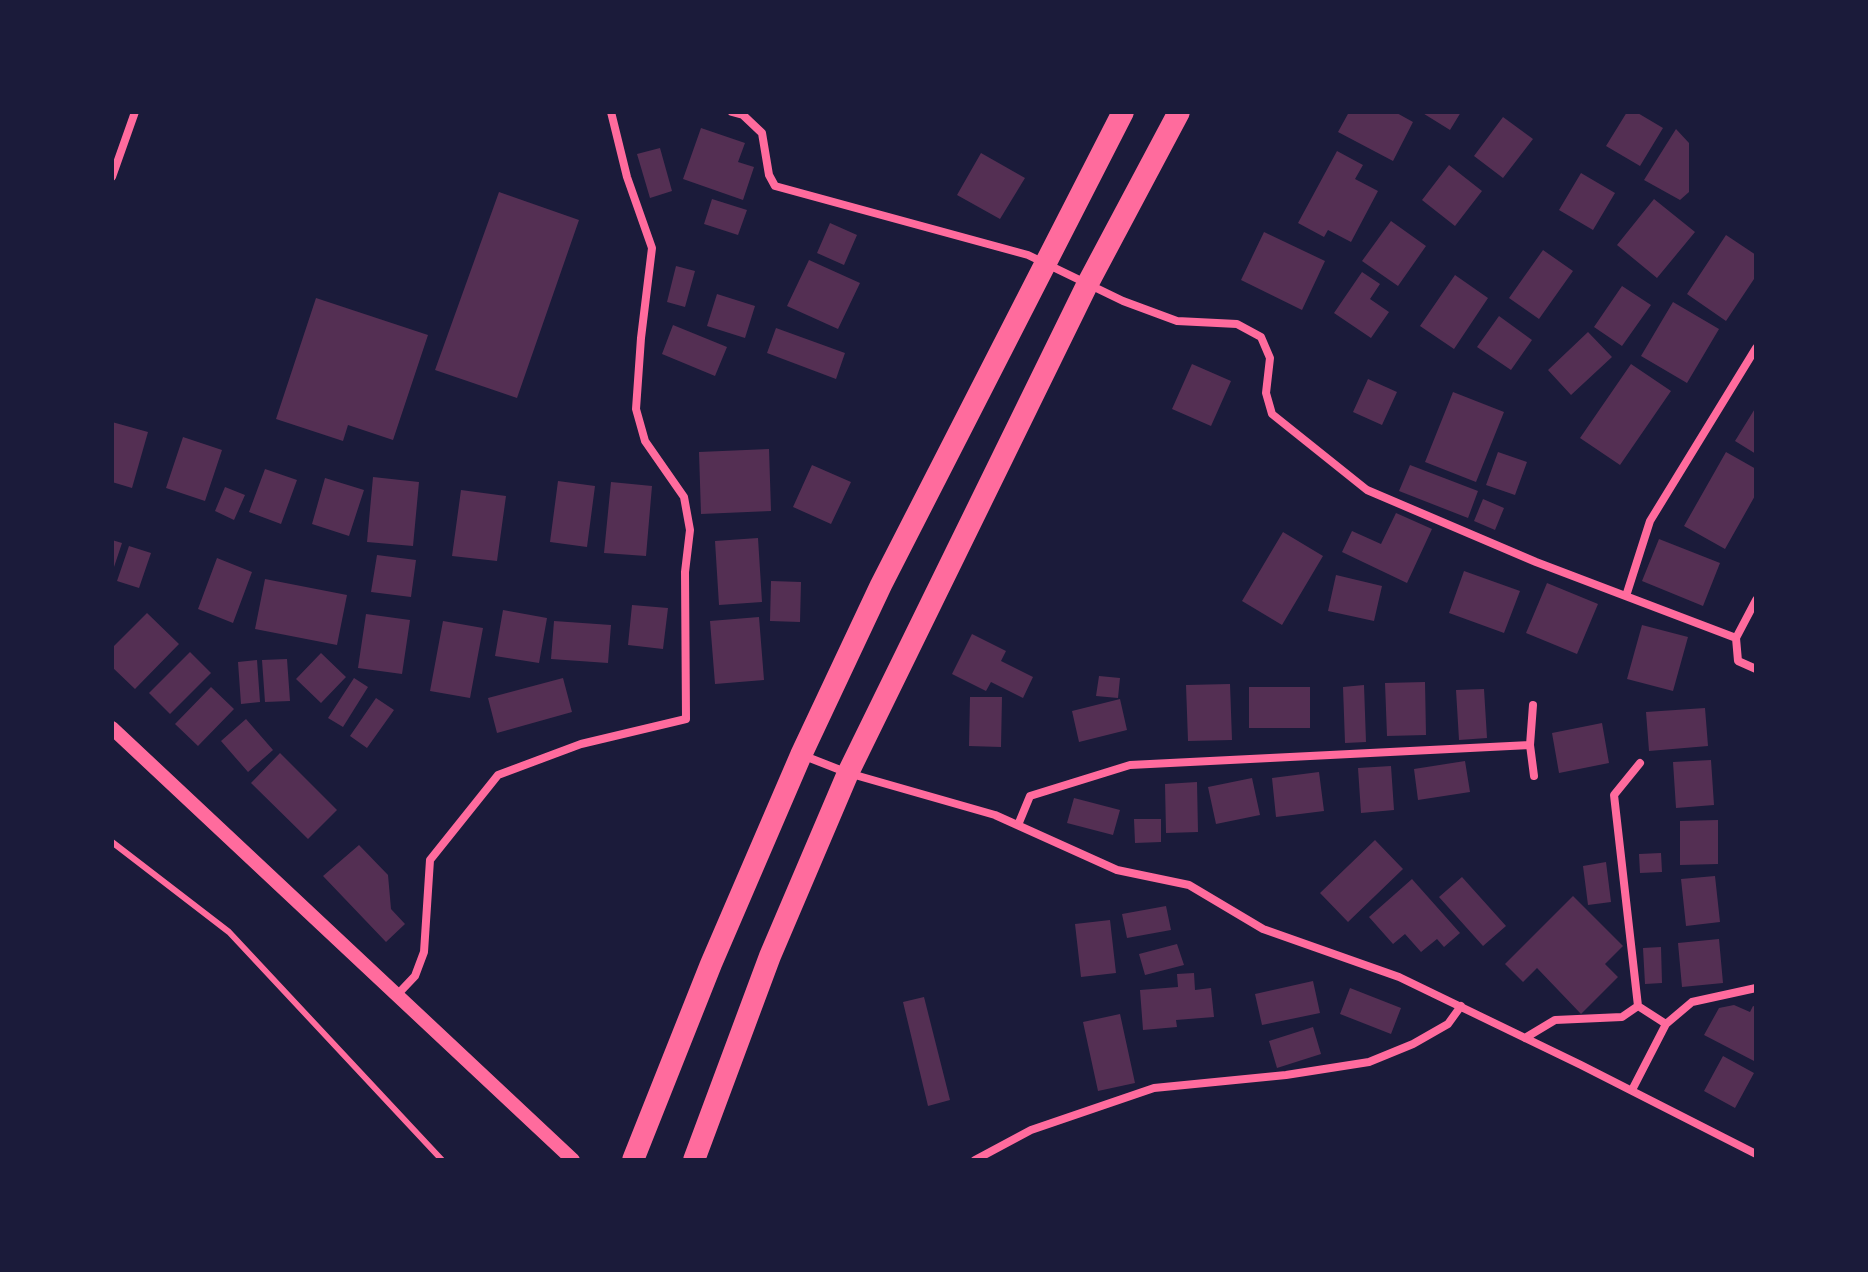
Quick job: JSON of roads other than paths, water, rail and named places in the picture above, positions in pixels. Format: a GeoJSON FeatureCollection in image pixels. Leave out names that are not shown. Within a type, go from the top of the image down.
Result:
{"type":"FeatureCollection","features":[{"type":"Feature","properties":{"kind":"highway"},"geometry":{"type":"LineString","coordinates":[[633,1160],[711,964],[801,755],[888,571],[1123,112]]}},
{"type":"Feature","properties":{"kind":"highway"},"geometry":{"type":"LineString","coordinates":[[694,1160],[770,956],[848,773],[1087,285],[1179,112]]}},
{"type":"Feature","properties":{"kind":"street"},"geometry":{"type":"LineString","coordinates":[[112,177],[135,112]]}},
{"type":"Feature","properties":{"kind":"street"},"geometry":{"type":"LineString","coordinates":[[397,995],[415,976],[424,952],[430,860],[498,775],[581,744],[686,719],[685,572],[690,530],[684,497],[645,441],[636,409],[652,248],[627,177],[611,112]]}},
{"type":"Feature","properties":{"kind":"street"},"geometry":{"type":"LineString","coordinates":[[732,112],[743,115],[762,133],[769,175],[775,186],[1028,255],[1087,285],[1177,321],[1237,324],[1261,337],[1270,358],[1266,393],[1272,414],[1367,490],[1536,562],[1736,638]]}},
{"type":"Feature","properties":{"kind":"street"},"geometry":{"type":"LineString","coordinates":[[1626,596],[1650,521],[1755,346]]}},
{"type":"Feature","properties":{"kind":"street"},"geometry":{"type":"LineString","coordinates":[[1756,600],[1736,638],[1738,661],[1756,669]]}},
{"type":"Feature","properties":{"kind":"street"},"geometry":{"type":"LineString","coordinates":[[1533,705],[1530,745],[1534,776]]}},
{"type":"Feature","properties":{"kind":"street"},"geometry":{"type":"LineString","coordinates":[[112,728],[573,1160]]}},
{"type":"Feature","properties":{"kind":"street"},"geometry":{"type":"LineString","coordinates":[[1018,825],[1030,796],[1130,765],[1530,745]]}},
{"type":"Feature","properties":{"kind":"street"},"geometry":{"type":"LineString","coordinates":[[801,755],[848,773],[995,815],[1117,870],[1189,885],[1263,929],[1399,977],[1756,1154]]}},
{"type":"Feature","properties":{"kind":"street"},"geometry":{"type":"LineString","coordinates":[[1638,1006],[1614,795],[1640,763]]}},
{"type":"Feature","properties":{"kind":"street"},"geometry":{"type":"LineString","coordinates":[[1632,1090],[1666,1024],[1692,1002],[1756,988]]}},
{"type":"Feature","properties":{"kind":"street"},"geometry":{"type":"LineString","coordinates":[[975,1160],[1031,1130],[1154,1088],[1286,1075],[1369,1062],[1413,1044],[1448,1024],[1461,1006]]}},
{"type":"Feature","properties":{"kind":"street"},"geometry":{"type":"LineString","coordinates":[[1638,1006],[1666,1024]]}},
{"type":"Feature","properties":{"kind":"street"},"geometry":{"type":"LineString","coordinates":[[1525,1038],[1555,1020],[1622,1017],[1638,1006]]}},
{"type":"Feature","properties":{"kind":"lane"},"geometry":{"type":"LineString","coordinates":[[112,842],[229,932],[442,1160]]}}]}
